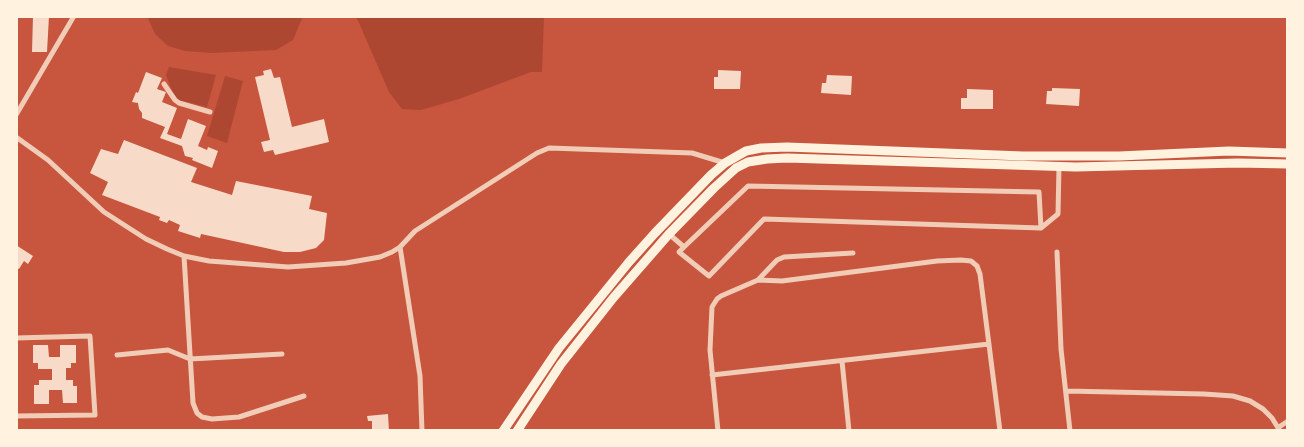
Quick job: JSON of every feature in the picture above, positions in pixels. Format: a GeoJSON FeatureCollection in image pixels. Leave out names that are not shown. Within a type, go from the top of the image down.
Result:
{"type":"FeatureCollection","features":[{"type":"Feature","properties":{"kind":"highway"},"geometry":{"type":"LineString","coordinates":[[503,431],[554,354],[629,262],[685,201],[725,163],[746,151],[761,148],[787,147],[1033,156],[1119,156],[1229,151],[1288,153]]}},
{"type":"Feature","properties":{"kind":"highway"},"geometry":{"type":"LineString","coordinates":[[517,431],[578,342],[614,296],[669,234],[725,177],[736,168],[756,160],[816,159],[1059,167],[1238,163],[1288,164]]}},
{"type":"Feature","properties":{"kind":"street"},"geometry":{"type":"LineString","coordinates":[[16,115],[74,16]]}},
{"type":"Feature","properties":{"kind":"street"},"geometry":{"type":"LineString","coordinates":[[164,84],[179,103],[210,112]]}},
{"type":"Feature","properties":{"kind":"street"},"geometry":{"type":"LineString","coordinates":[[16,137],[48,160],[104,212],[146,239],[184,256],[209,261],[288,267],[346,263],[380,257],[400,247],[415,231],[537,153],[549,148],[692,153],[725,163]]}},
{"type":"Feature","properties":{"kind":"street"},"geometry":{"type":"LineString","coordinates":[[1041,228],[1039,192],[748,186],[679,252],[709,276],[764,219],[1041,228],[1058,214],[1059,167]]}},
{"type":"Feature","properties":{"kind":"street"},"geometry":{"type":"LineString","coordinates":[[669,234],[684,246]]}},
{"type":"Feature","properties":{"kind":"street"},"geometry":{"type":"LineString","coordinates":[[400,247],[420,376],[422,431]]}},
{"type":"Feature","properties":{"kind":"street"},"geometry":{"type":"LineString","coordinates":[[1058,252],[1062,349],[1070,431]]}},
{"type":"Feature","properties":{"kind":"street"},"geometry":{"type":"LineString","coordinates":[[718,431],[710,341],[712,307],[721,296],[758,280],[777,260],[784,257],[853,253]]}},
{"type":"Feature","properties":{"kind":"street"},"geometry":{"type":"LineString","coordinates":[[184,256],[193,403],[198,413],[202,417],[212,419],[240,417],[304,396]]}},
{"type":"Feature","properties":{"kind":"street"},"geometry":{"type":"LineString","coordinates":[[758,280],[782,281],[937,261],[971,261],[977,266],[980,274],[1000,431]]}},
{"type":"Feature","properties":{"kind":"street"},"geometry":{"type":"LineString","coordinates":[[16,338],[90,336],[95,415],[16,416]]}},
{"type":"Feature","properties":{"kind":"street"},"geometry":{"type":"LineString","coordinates":[[712,375],[989,344]]}},
{"type":"Feature","properties":{"kind":"street"},"geometry":{"type":"LineString","coordinates":[[117,355],[168,350],[190,359],[282,354]]}},
{"type":"Feature","properties":{"kind":"street"},"geometry":{"type":"LineString","coordinates":[[842,361],[849,431]]}},
{"type":"Feature","properties":{"kind":"street"},"geometry":{"type":"LineString","coordinates":[[1066,391],[1233,396],[1250,401],[1263,409],[1280,429],[1288,421]]}},
{"type":"Feature","properties":{"kind":"shaded area"},"geometry":{"type":"Polygon","coordinates":[[[147,16],[303,16],[293,40],[276,50],[211,53],[185,51],[168,46],[155,34],[147,16]]]}},
{"type":"Feature","properties":{"kind":"shaded area"},"geometry":{"type":"Polygon","coordinates":[[[356,16],[544,16],[542,72],[531,72],[459,99],[421,110],[402,109],[389,92],[356,16]]]}},
{"type":"Feature","properties":{"kind":"shaded area"},"geometry":{"type":"Polygon","coordinates":[[[169,67],[216,75],[207,107],[175,99],[166,75],[169,67]]]}},
{"type":"Feature","properties":{"kind":"shaded area"},"geometry":{"type":"Polygon","coordinates":[[[225,76],[243,81],[227,143],[207,136],[225,76]]]}},
{"type":"Feature","properties":{"kind":"building"},"geometry":{"type":"Polygon","coordinates":[[[33,16],[49,16],[47,52],[32,52],[33,16]]]}},
{"type":"Feature","properties":{"kind":"building"},"geometry":{"type":"Polygon","coordinates":[[[271,69],[274,78],[280,77],[292,127],[324,119],[329,142],[275,155],[273,150],[264,152],[261,142],[270,140],[255,77],[264,75],[263,71],[271,69]]]}},
{"type":"Feature","properties":{"kind":"building"},"geometry":{"type":"Polygon","coordinates":[[[718,70],[741,71],[740,89],[714,89],[714,77],[718,77],[718,70]]]}},
{"type":"Feature","properties":{"kind":"building"},"geometry":{"type":"Polygon","coordinates":[[[146,72],[162,78],[157,89],[166,92],[162,102],[177,108],[167,134],[181,139],[188,119],[206,126],[198,146],[207,150],[208,147],[218,151],[212,168],[185,156],[182,146],[160,138],[165,127],[142,118],[138,103],[132,102],[136,92],[138,93],[146,72]]]}},
{"type":"Feature","properties":{"kind":"building"},"geometry":{"type":"Polygon","coordinates":[[[827,75],[852,76],[851,95],[821,93],[822,83],[826,83],[827,75]]]}},
{"type":"Feature","properties":{"kind":"building"},"geometry":{"type":"Polygon","coordinates":[[[1052,88],[1080,89],[1079,106],[1046,104],[1047,91],[1052,91],[1052,88]]]}},
{"type":"Feature","properties":{"kind":"building"},"geometry":{"type":"Polygon","coordinates":[[[967,89],[993,90],[993,109],[961,109],[961,98],[967,98],[967,89]]]}},
{"type":"Feature","properties":{"kind":"building"},"geometry":{"type":"Polygon","coordinates":[[[124,140],[197,168],[191,182],[232,195],[236,181],[312,196],[309,209],[327,213],[324,240],[316,248],[300,252],[284,252],[201,234],[200,238],[178,231],[180,225],[169,220],[167,223],[159,220],[160,217],[102,195],[108,182],[90,173],[101,149],[118,154],[124,140]]]}},
{"type":"Feature","properties":{"kind":"building"},"geometry":{"type":"Polygon","coordinates":[[[16,245],[33,256],[28,264],[24,261],[19,269],[16,268],[16,245]]]}},
{"type":"Feature","properties":{"kind":"building"},"geometry":{"type":"Polygon","coordinates":[[[33,345],[48,345],[49,357],[60,357],[60,345],[76,345],[76,363],[71,363],[71,368],[66,368],[66,380],[73,380],[73,386],[77,386],[77,403],[63,403],[62,390],[49,390],[49,404],[34,404],[34,385],[39,385],[39,380],[52,380],[52,369],[38,369],[38,363],[33,363],[33,345]]]}},
{"type":"Feature","properties":{"kind":"building"},"geometry":{"type":"Polygon","coordinates":[[[388,414],[389,431],[372,431],[372,421],[368,421],[367,416],[388,414]]]}}]}
